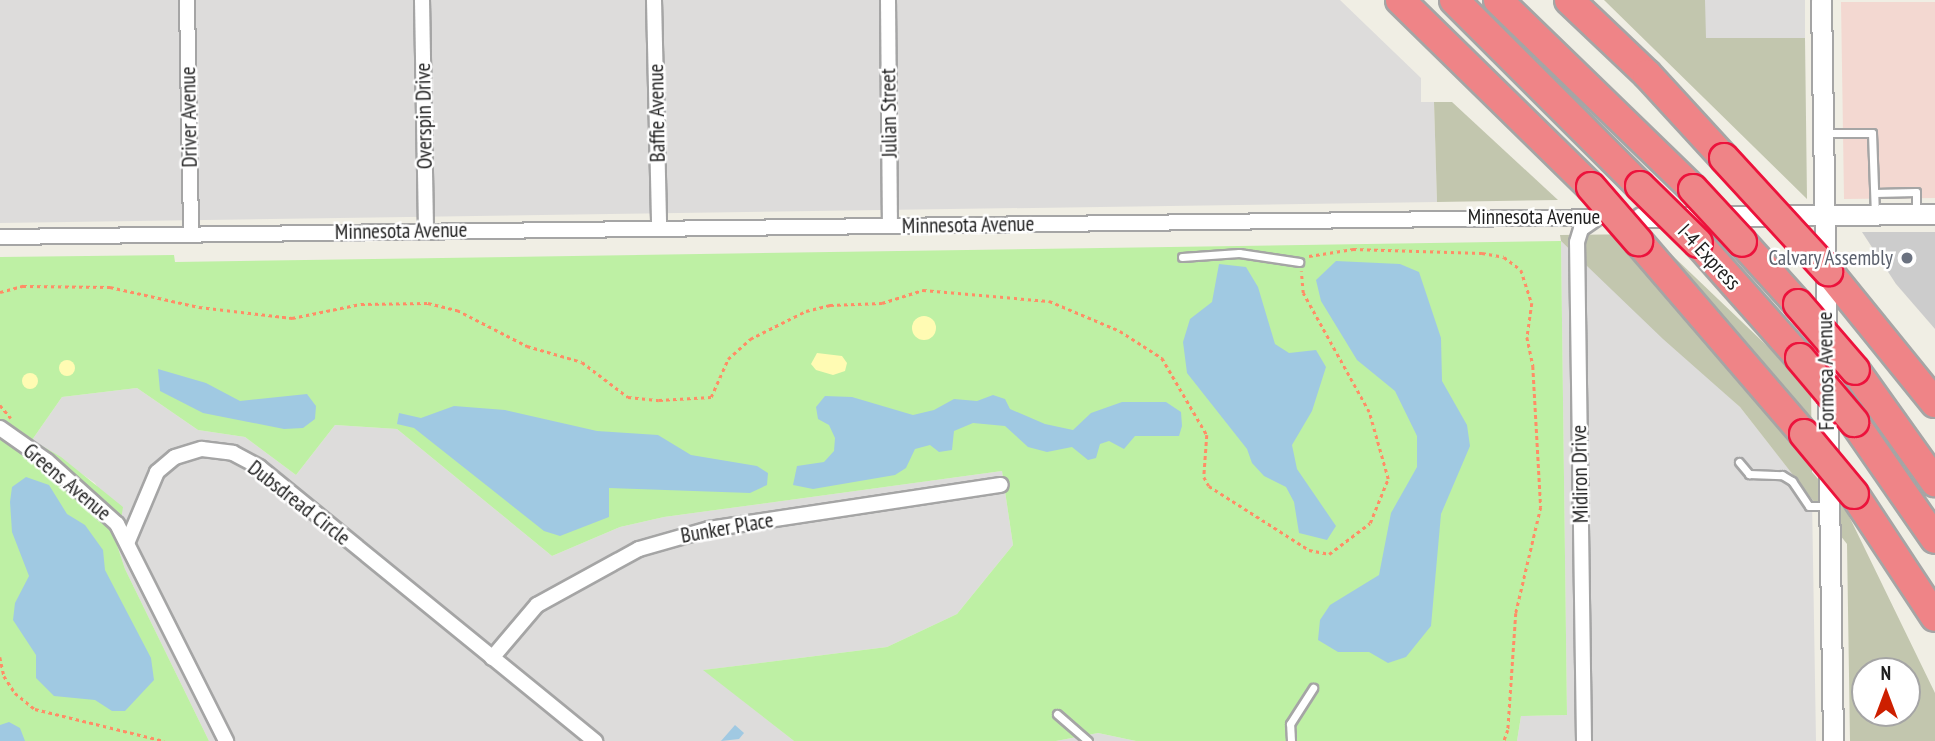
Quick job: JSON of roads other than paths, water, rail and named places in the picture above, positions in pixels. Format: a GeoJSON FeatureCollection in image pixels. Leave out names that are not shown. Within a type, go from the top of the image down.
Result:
{"type":"FeatureCollection","features":[{"type":"Feature","properties":{"kind":"highway"},"geometry":{"type":"LineString","coordinates":[[1400,0],[1591,187],[1639,229],[1854,494],[1935,617]]}},
{"type":"Feature","properties":{"kind":"highway","name":"I-4 Express"},"geometry":{"type":"LineString","coordinates":[[1454,0],[1698,243],[1854,422],[1935,539]]}},
{"type":"Feature","properties":{"kind":"highway","name":"I-4 Express"},"geometry":{"type":"LineString","coordinates":[[1498,0],[1692,189],[1742,242],[1856,370],[1935,482]]}},
{"type":"Feature","properties":{"kind":"highway"},"geometry":{"type":"LineString","coordinates":[[1569,0],[1647,74],[1865,311],[1935,403]]}},
{"type":"Feature","properties":{"kind":"highway"},"geometry":{"type":"LineString","coordinates":[[1596,0],[1647,74]]}},
{"type":"Feature","properties":{"kind":"street","name":"Driver Avenue"},"geometry":{"type":"LineString","coordinates":[[187,0],[191,235]]}},
{"type":"Feature","properties":{"kind":"street","name":"Overspin Drive"},"geometry":{"type":"LineString","coordinates":[[422,0],[426,231]]}},
{"type":"Feature","properties":{"kind":"street","name":"Baffie Avenue"},"geometry":{"type":"LineString","coordinates":[[654,0],[659,226]]}},
{"type":"Feature","properties":{"kind":"street","name":"Julian Street"},"geometry":{"type":"LineString","coordinates":[[888,0],[890,226]]}},
{"type":"Feature","properties":{"kind":"street","name":"Formosa Avenue"},"geometry":{"type":"LineString","coordinates":[[1821,0],[1833,741]]}},
{"type":"Feature","properties":{"kind":"street","name":"Minnesota Avenue"},"geometry":{"type":"LineString","coordinates":[[0,237],[659,226],[890,226],[1599,216],[1639,229],[1825,214],[1925,214]]}},
{"type":"Feature","properties":{"kind":"street","name":"Midiron Drive"},"geometry":{"type":"LineString","coordinates":[[1584,741],[1576,283],[1581,229],[1599,216]]}},
{"type":"Feature","properties":{"kind":"street","name":"Greens Avenue"},"geometry":{"type":"LineString","coordinates":[[0,428],[87,495],[128,541]]}},
{"type":"Feature","properties":{"kind":"street","name":"Dubsdread Circle"},"geometry":{"type":"LineString","coordinates":[[128,541],[157,472],[175,457],[202,449],[233,453],[259,467],[595,741]]}},
{"type":"Feature","properties":{"kind":"street","name":"Bunker Place"},"geometry":{"type":"LineString","coordinates":[[492,658],[537,605],[639,548],[709,529],[1001,485]]}},
{"type":"Feature","properties":{"kind":"street"},"geometry":{"type":"LineString","coordinates":[[128,541],[226,741]]}},
{"type":"Feature","properties":{"kind":"lane"},"geometry":{"type":"LineString","coordinates":[[1823,133],[1872,133],[1874,214]]}},
{"type":"Feature","properties":{"kind":"lane"},"geometry":{"type":"LineString","coordinates":[[1874,193],[1916,192],[1925,214]]}},
{"type":"Feature","properties":{"kind":"lane"},"geometry":{"type":"LineString","coordinates":[[1182,257],[1238,253],[1300,262]]}},
{"type":"Feature","properties":{"kind":"lane"},"geometry":{"type":"LineString","coordinates":[[1738,462],[1749,474],[1782,475],[1793,481],[1809,506],[1828,506]]}},
{"type":"Feature","properties":{"kind":"lane"},"geometry":{"type":"LineString","coordinates":[[1291,741],[1290,724],[1313,688]]}},
{"type":"Feature","properties":{"kind":"lane"},"geometry":{"type":"LineString","coordinates":[[1056,714],[1088,741]]}},
{"type":"Feature","properties":{"kind":"water"},"geometry":{"type":"Polygon","coordinates":[[[1336,261],[1400,264],[1419,272],[1441,338],[1442,381],[1467,425],[1470,446],[1441,514],[1431,626],[1406,657],[1388,663],[1369,652],[1338,652],[1318,640],[1320,620],[1330,605],[1379,575],[1391,513],[1417,467],[1417,436],[1395,391],[1357,360],[1321,301],[1316,280],[1336,261]]]}},
{"type":"Feature","properties":{"kind":"water"},"geometry":{"type":"Polygon","coordinates":[[[1219,264],[1246,267],[1258,287],[1275,344],[1289,353],[1316,350],[1326,367],[1312,411],[1292,445],[1297,469],[1336,526],[1327,540],[1299,533],[1294,502],[1286,487],[1264,476],[1252,463],[1247,449],[1187,373],[1183,342],[1190,319],[1212,302],[1219,264]]]}},
{"type":"Feature","properties":{"kind":"water"},"geometry":{"type":"Polygon","coordinates":[[[158,369],[206,383],[240,401],[307,394],[316,406],[315,419],[303,428],[284,429],[203,413],[160,391],[158,369]]]}},
{"type":"Feature","properties":{"kind":"water"},"geometry":{"type":"Polygon","coordinates":[[[993,395],[1005,399],[1010,409],[1045,424],[1073,430],[1091,413],[1122,402],[1166,402],[1181,412],[1182,426],[1179,436],[1135,436],[1124,449],[1109,441],[1100,444],[1096,458],[1088,460],[1072,447],[1047,452],[1028,447],[1005,426],[973,423],[954,431],[952,450],[939,452],[930,445],[915,449],[906,468],[895,475],[813,489],[793,485],[797,466],[824,462],[834,451],[835,438],[829,425],[818,419],[816,407],[825,396],[852,397],[913,415],[934,410],[954,399],[977,401],[993,395]]]}},
{"type":"Feature","properties":{"kind":"water"},"geometry":{"type":"Polygon","coordinates":[[[454,406],[505,410],[597,431],[658,435],[691,455],[757,466],[768,473],[767,485],[750,493],[609,488],[609,517],[560,536],[544,531],[414,428],[397,424],[399,413],[421,418],[454,406]]]}},
{"type":"Feature","properties":{"kind":"water"},"geometry":{"type":"Polygon","coordinates":[[[26,477],[49,485],[67,514],[85,525],[103,550],[105,570],[151,658],[154,680],[125,711],[112,711],[95,700],[54,696],[36,678],[36,655],[13,620],[15,603],[29,576],[12,532],[10,502],[12,487],[26,477]]]}},
{"type":"Feature","properties":{"kind":"water"},"geometry":{"type":"Polygon","coordinates":[[[9,722],[20,728],[25,741],[0,741],[0,725],[9,722]]]}},
{"type":"Feature","properties":{"kind":"water"},"geometry":{"type":"Polygon","coordinates":[[[735,725],[744,733],[739,739],[721,741],[735,725]]]}},
{"type":"Feature","properties":{"kind":"place","name":"Calvary Assembly"},"geometry":{"type":"Point","coordinates":[1907,258]}}]}
